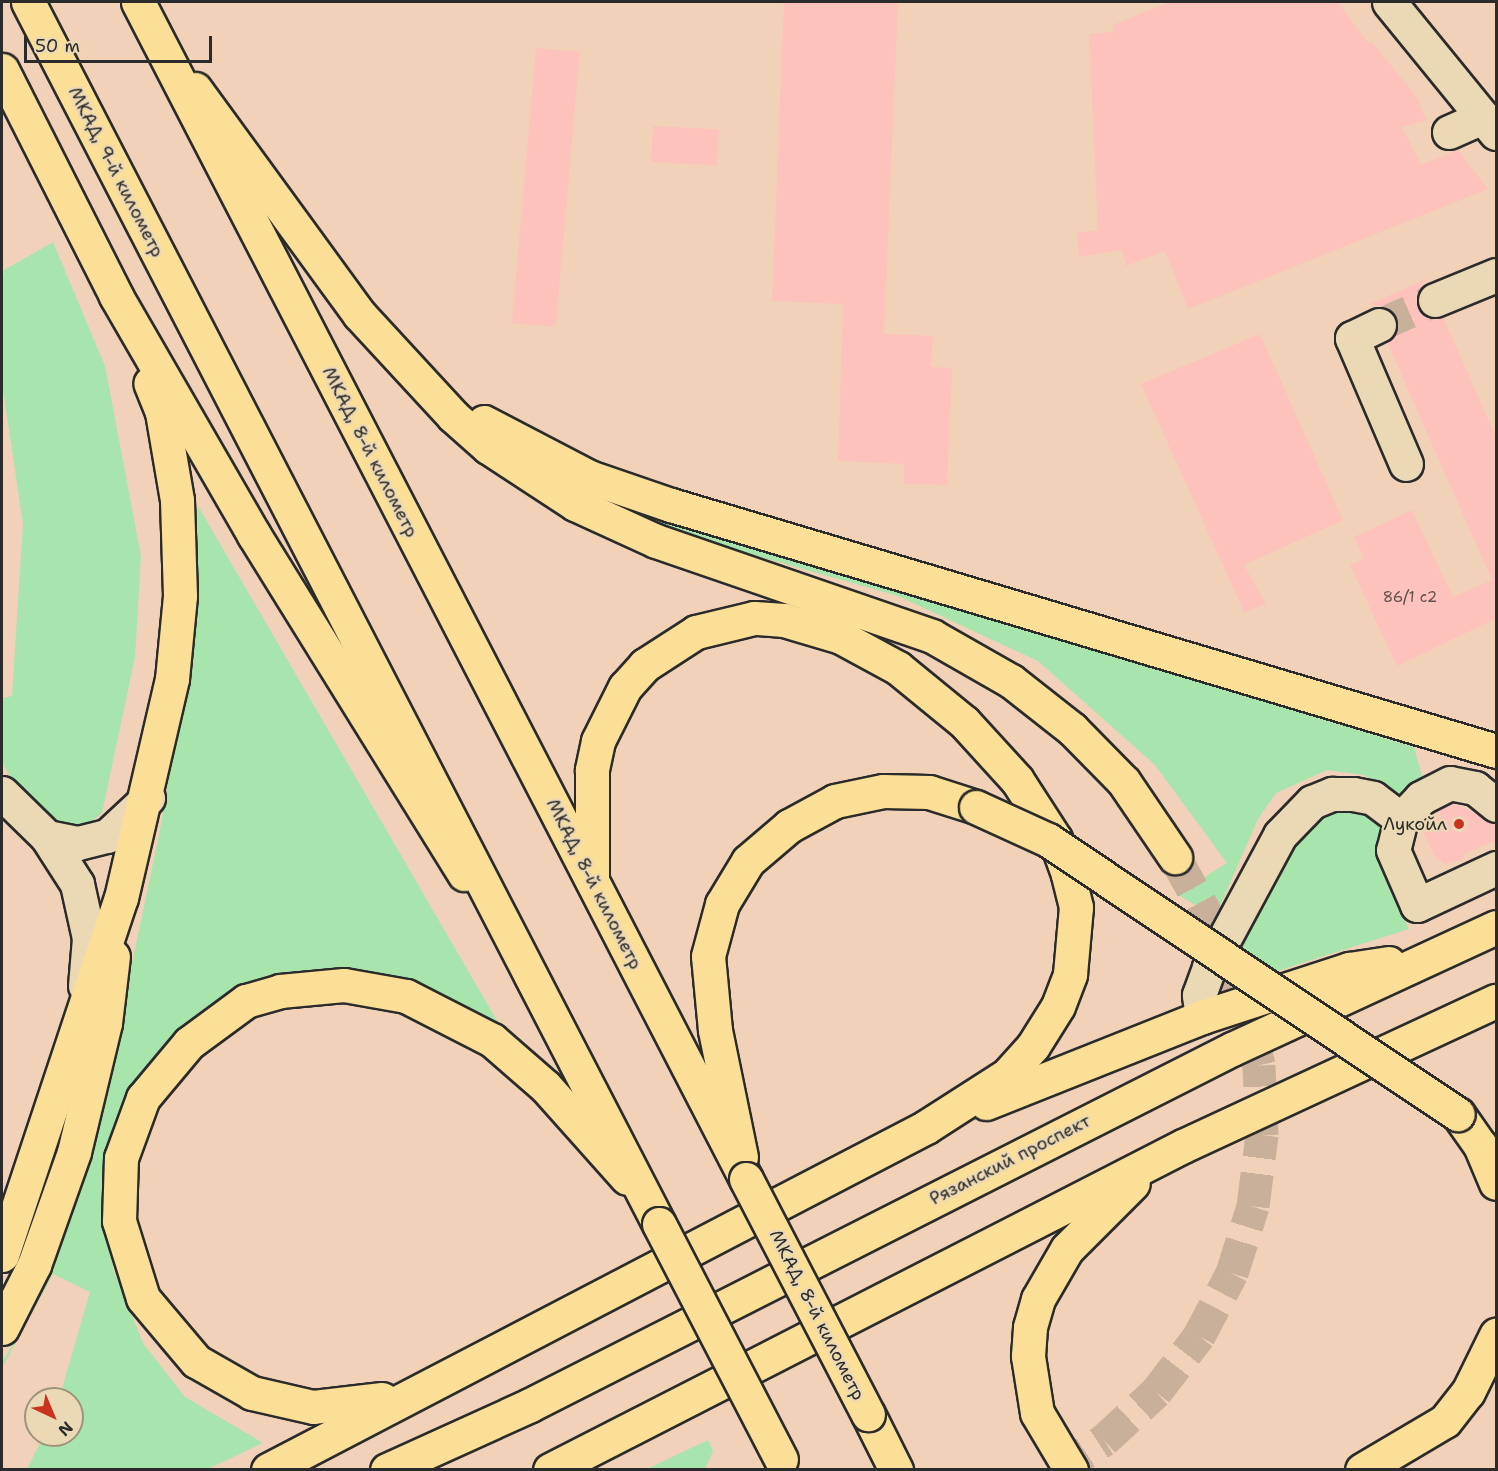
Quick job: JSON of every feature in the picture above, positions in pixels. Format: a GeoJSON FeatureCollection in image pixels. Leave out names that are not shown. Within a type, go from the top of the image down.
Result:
{"type":"FeatureCollection","features":[{"type":"Feature","properties":{"kind":"main road","name":"МКАД, 9-й километр"},"geometry":{"type":"LineString","coordinates":[[28,2],[551,1016]]}},
{"type":"Feature","properties":{"kind":"main road","name":"МКАД, 8-й километр"},"geometry":{"type":"LineString","coordinates":[[143,12],[896,1470]]}},
{"type":"Feature","properties":{"kind":"main road"},"geometry":{"type":"LineString","coordinates":[[143,12],[283,216],[359,314],[409,369],[489,447],[575,504],[656,541],[932,636],[1011,681],[1072,729],[1124,782],[1175,857]]}},
{"type":"Feature","properties":{"kind":"main road"},"geometry":{"type":"LineString","coordinates":[[2,70],[116,296],[254,535],[551,1016],[784,1464]]}},
{"type":"Feature","properties":{"kind":"main road"},"geometry":{"type":"LineString","coordinates":[[2,1255],[83,1002],[121,898],[148,798],[172,679],[180,596],[177,500],[162,412],[116,296]]}},
{"type":"Feature","properties":{"kind":"main road"},"geometry":{"type":"LineString","coordinates":[[409,369],[496,431],[590,477],[1497,751]]}},
{"type":"Feature","properties":{"kind":"main road"},"geometry":{"type":"LineString","coordinates":[[592,880],[592,770],[598,741],[625,687],[669,646],[724,623],[784,620],[841,637],[898,668],[964,722],[1017,780],[1055,839],[1076,907],[1070,974],[1058,1006],[1033,1046],[1007,1075],[926,1127]]}},
{"type":"Feature","properties":{"kind":"main road"},"geometry":{"type":"LineString","coordinates":[[746,1179],[715,1030],[708,956],[722,904],[748,861],[789,826],[835,801],[883,791],[929,792],[976,807],[1048,840],[1458,1114],[1480,1145],[1497,1183]]}},
{"type":"Feature","properties":{"kind":"main road"},"geometry":{"type":"LineString","coordinates":[[2,1328],[34,1265],[74,1152],[105,1023],[121,898]]}},
{"type":"Feature","properties":{"kind":"main road","name":"Рязанский проспект"},"geometry":{"type":"LineString","coordinates":[[387,1470],[530,1405],[925,1202],[1427,957],[1497,927]]}},
{"type":"Feature","properties":{"kind":"main road"},"geometry":{"type":"LineString","coordinates":[[267,1470],[402,1396],[926,1127],[1202,1017],[1349,969],[1427,957]]}},
{"type":"Feature","properties":{"kind":"main road"},"geometry":{"type":"LineString","coordinates":[[402,1396],[313,1407],[252,1393],[196,1362],[143,1298],[119,1221],[121,1158],[143,1098],[164,1069],[215,1020],[246,1001],[314,985],[374,989],[434,1007],[492,1040],[545,1086],[616,1161],[659,1224]]}},
{"type":"Feature","properties":{"kind":"main road"},"geometry":{"type":"LineString","coordinates":[[550,1470],[1183,1146],[1497,1001]]}},
{"type":"Feature","properties":{"kind":"main road"},"geometry":{"type":"LineString","coordinates":[[1071,1470],[1049,1440],[1030,1385],[1028,1356],[1038,1299],[1067,1249],[1119,1194],[1183,1146]]}},
{"type":"Feature","properties":{"kind":"main road"},"geometry":{"type":"LineString","coordinates":[[1362,1470],[1445,1421],[1468,1392],[1497,1335]]}},
{"type":"Feature","properties":{"kind":"street"},"geometry":{"type":"LineString","coordinates":[[1389,2],[1490,125],[1449,132]]}},
{"type":"Feature","properties":{"kind":"street"},"geometry":{"type":"LineString","coordinates":[[1436,300],[1497,274]]}},
{"type":"Feature","properties":{"kind":"street"},"geometry":{"type":"LineString","coordinates":[[1379,325],[1352,338],[1406,464]]}},
{"type":"Feature","properties":{"kind":"street"},"geometry":{"type":"LineString","coordinates":[[1450,783],[1462,742]]}},
{"type":"Feature","properties":{"kind":"street"},"geometry":{"type":"LineString","coordinates":[[1497,805],[1475,788],[1450,783],[1421,798],[1401,819],[1393,850],[1417,905],[1497,868]]}},
{"type":"Feature","properties":{"kind":"street"},"geometry":{"type":"LineString","coordinates":[[2,793],[47,837],[77,884],[89,938],[83,1002]]}},
{"type":"Feature","properties":{"kind":"street"},"geometry":{"type":"LineString","coordinates":[[1202,1017],[1199,995],[1209,967],[1280,835],[1312,802],[1332,794],[1353,794],[1373,798],[1401,819]]}},
{"type":"Feature","properties":{"kind":"street"},"geometry":{"type":"LineString","coordinates":[[47,837],[78,843],[107,836],[148,798]]}},
{"type":"Feature","properties":{"kind":"green space"},"geometry":{"type":"Polygon","coordinates":[[[53,242],[105,366],[141,556],[135,657],[102,813],[80,831],[58,833],[21,796],[2,762],[3,698],[12,696],[23,524],[2,383],[2,285],[4,270],[53,242]]]}},
{"type":"Feature","properties":{"kind":"green space"},"geometry":{"type":"Polygon","coordinates":[[[564,479],[865,582],[1414,747],[1423,780],[1405,799],[1364,775],[1327,770],[1276,793],[1258,819],[1215,917],[1177,894],[1227,863],[1155,765],[1038,661],[898,596],[681,534],[564,479]]]}},
{"type":"Feature","properties":{"kind":"green space"},"geometry":{"type":"Polygon","coordinates":[[[198,506],[506,1036],[330,975],[162,1050],[106,1184],[113,1269],[143,1343],[185,1397],[263,1443],[208,1469],[27,1469],[38,1447],[84,1447],[84,1387],[62,1387],[90,1292],[53,1274],[2,1368],[2,1363],[17,1337],[67,1212],[112,1059],[159,835],[195,629],[198,506]]]}},
{"type":"Feature","properties":{"kind":"green space"},"geometry":{"type":"Polygon","coordinates":[[[1350,803],[1384,821],[1375,849],[1409,929],[1208,993],[1309,812],[1350,803]]]}},
{"type":"Feature","properties":{"kind":"green space"},"geometry":{"type":"Polygon","coordinates":[[[708,1440],[713,1451],[705,1469],[647,1469],[708,1440]]]}},
{"type":"Feature","properties":{"kind":"building"},"geometry":{"type":"Polygon","coordinates":[[[784,2],[898,2],[884,334],[933,336],[931,367],[952,368],[947,485],[904,484],[904,464],[838,461],[843,304],[772,301],[784,2]]]}},
{"type":"Feature","properties":{"kind":"building"},"geometry":{"type":"Polygon","coordinates":[[[1170,2],[1338,2],[1368,43],[1372,42],[1416,96],[1427,120],[1402,127],[1421,165],[1458,150],[1488,189],[1188,309],[1165,251],[1126,266],[1122,250],[1079,257],[1077,232],[1098,231],[1089,34],[1114,32],[1113,25],[1170,2]]]}},
{"type":"Feature","properties":{"kind":"building"},"geometry":{"type":"Polygon","coordinates":[[[536,48],[580,52],[556,327],[512,323],[536,48]]]}},
{"type":"Feature","properties":{"kind":"building"},"geometry":{"type":"Polygon","coordinates":[[[653,126],[719,129],[717,165],[651,162],[653,126]]]}},
{"type":"Feature","properties":{"kind":"building"},"geometry":{"type":"Polygon","coordinates":[[[1426,279],[1417,297],[1418,308],[1432,318],[1443,317],[1497,439],[1497,618],[1397,666],[1350,565],[1364,558],[1354,537],[1412,510],[1453,597],[1492,580],[1387,342],[1395,335],[1396,317],[1389,309],[1370,304],[1426,279]]]}},
{"type":"Feature","properties":{"kind":"building"},"geometry":{"type":"Polygon","coordinates":[[[1260,334],[1343,520],[1244,565],[1266,604],[1244,612],[1141,384],[1260,334]]]}},
{"type":"Feature","properties":{"kind":"building"},"geometry":{"type":"Polygon","coordinates":[[[1453,803],[1497,823],[1497,840],[1463,854],[1465,859],[1445,864],[1434,856],[1421,826],[1441,817],[1439,810],[1453,803]]]}},
{"type":"Feature","properties":{"kind":"tunnel"},"geometry":{"type":"LineString","coordinates":[[1379,325],[1435,300]]}},
{"type":"Feature","properties":{"kind":"tunnel"},"geometry":{"type":"LineString","coordinates":[[1058,1470],[1104,1440],[1156,1392],[1199,1336],[1232,1273],[1253,1206],[1262,1135],[1259,1065],[1243,996],[1216,931],[1175,857]]}},
{"type":"Feature","properties":{"kind":"place","name":"Лукойл"},"geometry":{"type":"Point","coordinates":[1459,824]}}]}
